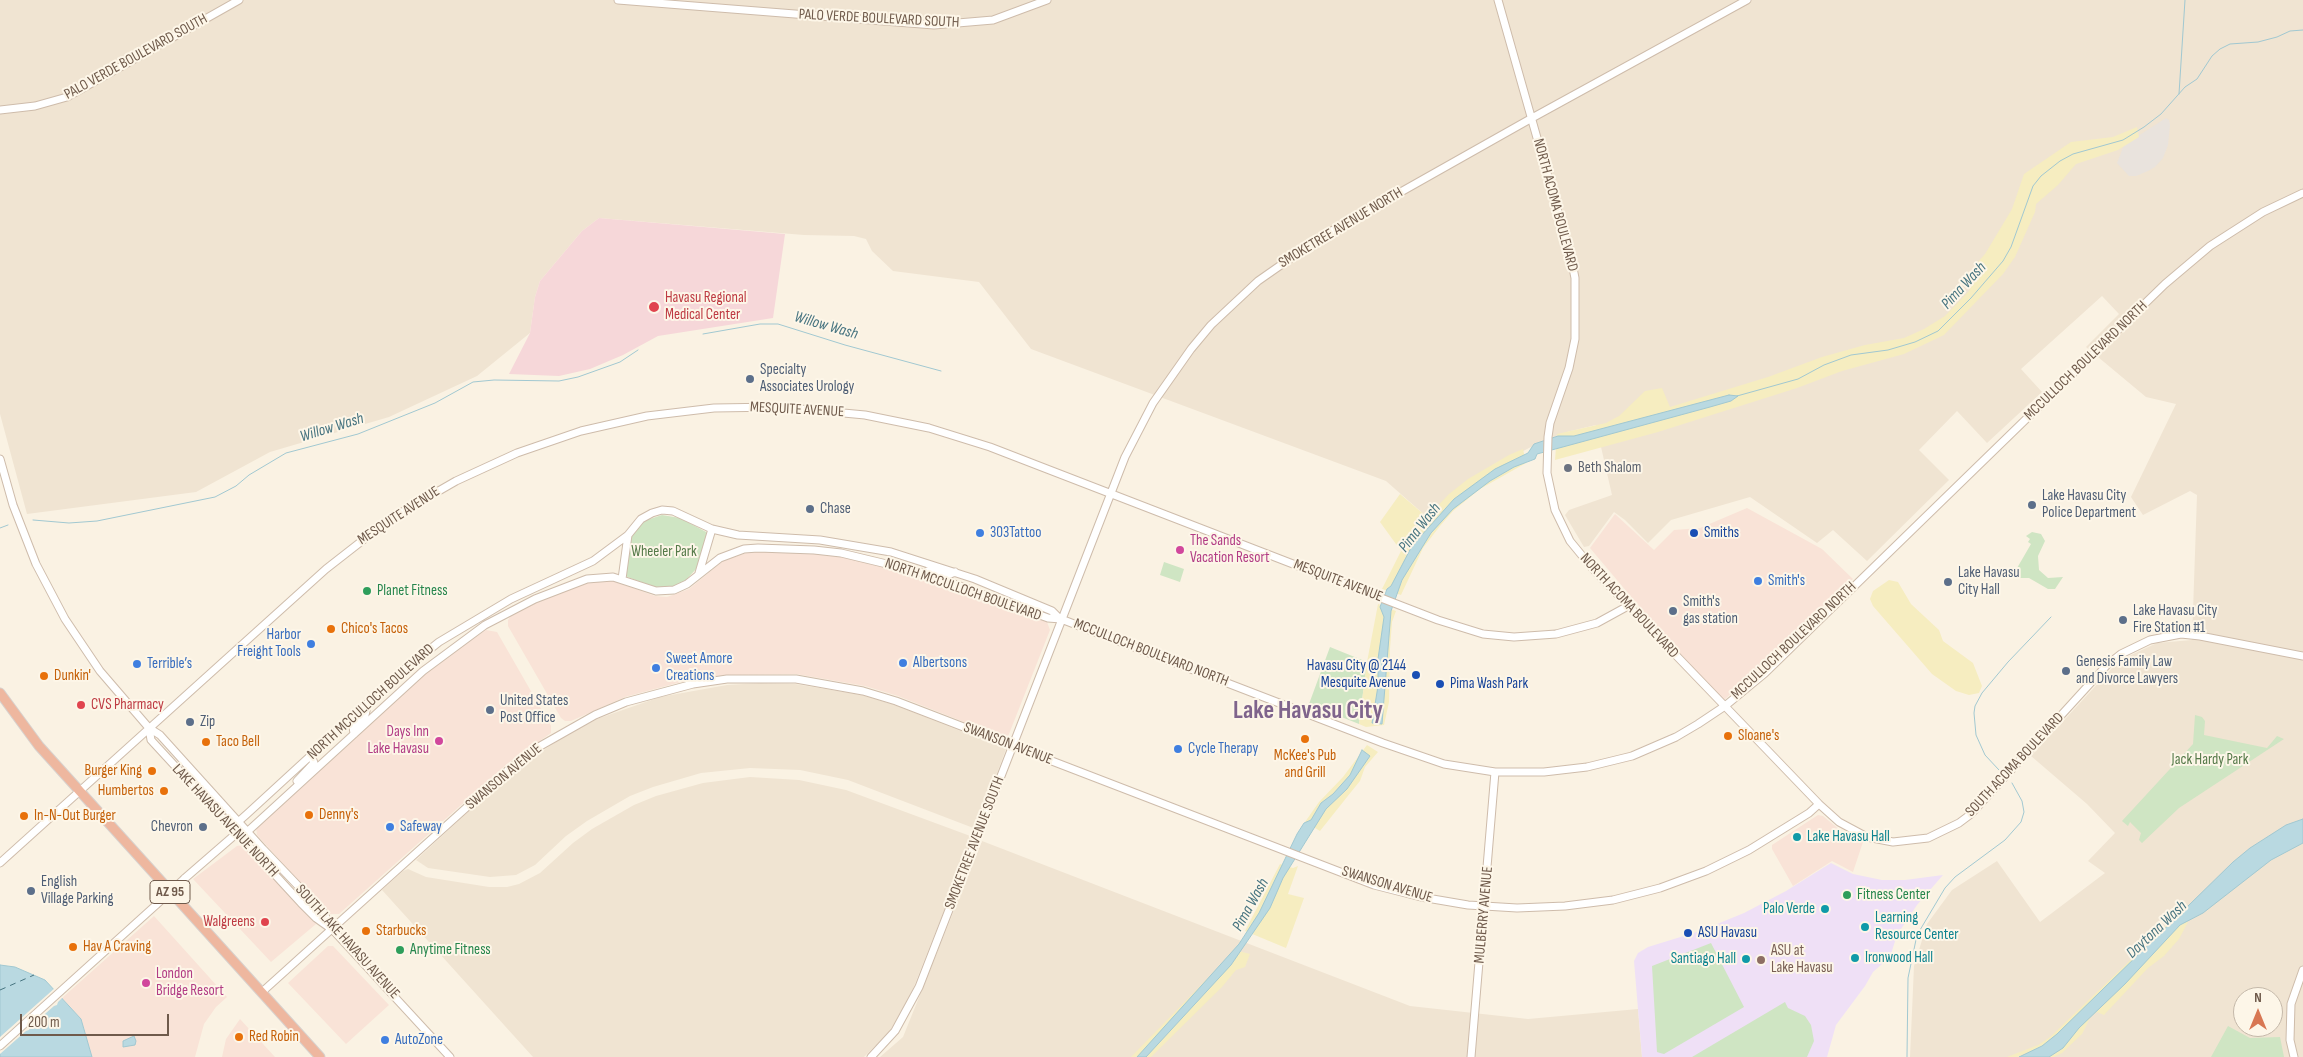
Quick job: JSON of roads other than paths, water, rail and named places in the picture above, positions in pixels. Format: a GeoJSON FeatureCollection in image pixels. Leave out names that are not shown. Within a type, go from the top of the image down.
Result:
{"type":"FeatureCollection","features":[{"type":"Feature","properties":{"kind":"highway","name":"AZ 95"},"geometry":{"type":"LineString","coordinates":[[0,692],[38,746],[320,1057]]}},
{"type":"Feature","properties":{"kind":"main road","name":"PALO VERDE BOULEVARD SOUTH"},"geometry":{"type":"LineString","coordinates":[[0,110],[35,106],[67,97],[239,0]]}},
{"type":"Feature","properties":{"kind":"main road","name":"PALO VERDE BOULEVARD SOUTH"},"geometry":{"type":"LineString","coordinates":[[618,0],[934,25],[955,25],[993,20],[1047,0]]}},
{"type":"Feature","properties":{"kind":"main road","name":"NORTH ACOMA BOULEVARD"},"geometry":{"type":"LineString","coordinates":[[1498,0],[1572,258],[1576,300],[1575,338],[1571,357],[1550,423],[1546,456],[1550,492],[1556,510],[1575,548],[1725,706]]}},
{"type":"Feature","properties":{"kind":"main road","name":"SMOKETREE AVENUE NORTH"},"geometry":{"type":"LineString","coordinates":[[1061,619],[1110,493],[1134,438],[1153,403],[1191,349],[1235,301],[1277,266],[1321,237],[1747,0]]}},
{"type":"Feature","properties":{"kind":"main road","name":"MCCULLOCH BOULEVARD NORTH"},"geometry":{"type":"LineString","coordinates":[[1061,619],[1421,757],[1444,764],[1495,772],[1561,771],[1632,756],[1676,737],[1725,706],[1765,673],[2165,284],[2210,246],[2263,212],[2303,193]]}},
{"type":"Feature","properties":{"kind":"main road","name":"MESQUITE AVENUE"},"geometry":{"type":"LineString","coordinates":[[0,863],[326,569],[390,519],[436,491],[496,462],[559,438],[654,415],[714,408],[779,407],[844,412],[886,418],[949,434],[1110,493],[1438,620],[1478,632],[1514,637],[1556,634],[1597,623],[1628,606]]}},
{"type":"Feature","properties":{"kind":"main road","name":"LAKE HAVASU AVENUE NORTH"},"geometry":{"type":"LineString","coordinates":[[0,459],[20,525],[55,601],[100,671],[149,728],[160,735],[241,828]]}},
{"type":"Feature","properties":{"kind":"main road"},"geometry":{"type":"LineString","coordinates":[[662,510],[674,511],[712,529],[699,573],[686,584],[666,592],[650,589],[622,579],[628,535],[641,519],[652,512],[662,510]]}},
{"type":"Feature","properties":{"kind":"main road","name":"NORTH MCCULLOCH BOULEVARD"},"geometry":{"type":"LineString","coordinates":[[712,529],[752,537],[798,538],[842,543],[891,552],[955,572],[1052,611],[1061,619]]}},
{"type":"Feature","properties":{"kind":"main road","name":"NORTH MCCULLOCH BOULEVARD"},"geometry":{"type":"LineString","coordinates":[[0,1046],[241,828],[311,755],[439,642],[511,599],[593,562],[628,535]]}},
{"type":"Feature","properties":{"kind":"main road","name":"NORTH MCCULLOCH BOULEVARD"},"geometry":{"type":"LineString","coordinates":[[699,573],[711,563],[730,553],[744,549],[814,550],[854,556],[924,573],[1048,618],[1061,619]]}},
{"type":"Feature","properties":{"kind":"main road"},"geometry":{"type":"LineString","coordinates":[[924,573],[930,570],[948,575],[955,572]]}},
{"type":"Feature","properties":{"kind":"main road","name":"NORTH MCCULLOCH BOULEVARD"},"geometry":{"type":"LineString","coordinates":[[241,828],[294,788],[423,671],[462,641],[496,619],[571,584],[597,577],[622,579]]}},
{"type":"Feature","properties":{"kind":"main road","name":"SMOKETREE AVENUE SOUTH"},"geometry":{"type":"LineString","coordinates":[[871,1057],[895,1031],[920,987],[1061,619]]}},
{"type":"Feature","properties":{"kind":"main road","name":"SOUTH ACOMA BOULEVARD"},"geometry":{"type":"LineString","coordinates":[[1725,706],[1819,804],[1839,822],[1867,837],[1893,842],[1928,838],[1959,823],[1971,814],[2107,665],[2121,654],[2136,646],[2150,640],[2181,634],[2303,656]]}},
{"type":"Feature","properties":{"kind":"main road","name":"SWANSON AVENUE"},"geometry":{"type":"LineString","coordinates":[[262,992],[508,770],[535,749],[594,715],[659,692],[727,679],[768,678],[824,683],[864,691],[896,701],[1397,892],[1444,902],[1485,907],[1565,906],[1613,900],[1660,888],[1706,871],[1764,842],[1819,804]]}},
{"type":"Feature","properties":{"kind":"main road"},"geometry":{"type":"LineString","coordinates":[[354,734],[353,726],[365,715],[368,703]]}},
{"type":"Feature","properties":{"kind":"main road"},"geometry":{"type":"LineString","coordinates":[[294,788],[298,778],[314,763],[311,755]]}},
{"type":"Feature","properties":{"kind":"main road","name":"MULBERRY AVENUE"},"geometry":{"type":"LineString","coordinates":[[1471,1057],[1495,772]]}},
{"type":"Feature","properties":{"kind":"main road","name":"SOUTH LAKE HAVASU AVENUE"},"geometry":{"type":"LineString","coordinates":[[241,828],[323,912],[332,929],[450,1057]]}},
{"type":"Feature","properties":{"kind":"main road"},"geometry":{"type":"LineString","coordinates":[[2294,1057],[2290,1040],[2291,1004],[2303,970]]}},
{"type":"Feature","properties":{"kind":"water"},"geometry":{"type":"Polygon","coordinates":[[[1729,395],[1738,396],[1731,401],[1537,454],[1535,459],[1514,467],[1490,481],[1453,509],[1431,533],[1402,580],[1391,611],[1382,724],[1372,723],[1378,686],[1378,659],[1384,617],[1380,607],[1387,589],[1391,586],[1412,546],[1454,499],[1495,469],[1528,453],[1534,444],[1558,436],[1574,436],[1729,395]]]}},
{"type":"Feature","properties":{"kind":"water"},"geometry":{"type":"Polygon","coordinates":[[[1362,750],[1370,756],[1347,789],[1326,809],[1283,878],[1270,908],[1231,965],[1146,1057],[1137,1057],[1239,944],[1259,913],[1297,834],[1304,823],[1311,820],[1321,803],[1333,794],[1350,775],[1362,750]]]}},
{"type":"Feature","properties":{"kind":"water"},"geometry":{"type":"Polygon","coordinates":[[[2303,819],[2303,843],[2271,860],[2203,913],[2180,925],[2125,984],[2079,1028],[2063,1048],[2049,1057],[2019,1057],[2042,1046],[2057,1034],[2233,862],[2250,848],[2286,825],[2303,819]]]}},
{"type":"Feature","properties":{"kind":"water"},"geometry":{"type":"Polygon","coordinates":[[[0,965],[15,967],[45,980],[81,1019],[92,1057],[0,1057],[0,965]]]}},
{"type":"Feature","properties":{"kind":"water"},"geometry":{"type":"Polygon","coordinates":[[[134,1036],[135,1045],[123,1047],[123,1041],[134,1036]]]}},
{"type":"Feature","properties":{"kind":"waterway"},"geometry":{"type":"LineString","coordinates":[[2179,94],[2185,0]]}},
{"type":"Feature","properties":{"kind":"waterway","name":"Pima Wash"},"geometry":{"type":"LineString","coordinates":[[1737,396],[1798,379],[1824,365],[1851,355],[1888,350],[1915,342],[1938,331],[1971,298],[2003,261],[2011,247],[2033,186],[2041,176],[2060,161],[2073,154],[2123,140],[2144,127],[2161,114],[2185,87],[2197,79],[2212,56],[2220,49],[2230,44],[2258,42],[2290,31],[2303,30]]}},
{"type":"Feature","properties":{"kind":"waterway","name":"Willow Wash"},"geometry":{"type":"LineString","coordinates":[[703,334],[760,324],[778,324],[845,345],[941,371]]}},
{"type":"Feature","properties":{"kind":"waterway","name":"Willow Wash"},"geometry":{"type":"LineString","coordinates":[[33,520],[69,523],[97,521],[215,497],[236,486],[249,475],[286,453],[358,434],[435,403],[473,382],[494,380],[559,381],[578,377],[620,362],[638,350]]}},
{"type":"Feature","properties":{"kind":"waterway","name":"Willow Wash"},"geometry":{"type":"LineString","coordinates":[[0,528],[8,525]]}},
{"type":"Feature","properties":{"kind":"waterway"},"geometry":{"type":"LineString","coordinates":[[1999,770],[1985,755],[1976,735],[1975,706],[1982,693],[2008,662],[2051,617]]}},
{"type":"Feature","properties":{"kind":"waterway"},"geometry":{"type":"LineString","coordinates":[[1907,1057],[1908,978],[1917,935],[1945,888],[1955,877],[2005,840],[2021,822],[2024,812],[2022,801],[2012,783]]}},
{"type":"Feature","properties":{"kind":"place","name":"Havasu Regional Medical Center"},"geometry":{"type":"Point","coordinates":[654,307]}},
{"type":"Feature","properties":{"kind":"place","name":"Specialty Associates Urology"},"geometry":{"type":"Point","coordinates":[750,379]}},
{"type":"Feature","properties":{"kind":"place","name":"Beth Shalom"},"geometry":{"type":"Point","coordinates":[1568,468]}},
{"type":"Feature","properties":{"kind":"place","name":"Lake Havasu City Police Department"},"geometry":{"type":"Point","coordinates":[2032,505]}},
{"type":"Feature","properties":{"kind":"place","name":"Chase"},"geometry":{"type":"Point","coordinates":[810,509]}},
{"type":"Feature","properties":{"kind":"place","name":"303Tattoo"},"geometry":{"type":"Point","coordinates":[980,533]}},
{"type":"Feature","properties":{"kind":"place","name":"Smiths"},"geometry":{"type":"Point","coordinates":[1694,533]}},
{"type":"Feature","properties":{"kind":"place","name":"The Sands Vacation Resort"},"geometry":{"type":"Point","coordinates":[1180,550]}},
{"type":"Feature","properties":{"kind":"place","name":"Smith's"},"geometry":{"type":"Point","coordinates":[1758,581]}},
{"type":"Feature","properties":{"kind":"place","name":"Lake Havasu City Hall"},"geometry":{"type":"Point","coordinates":[1948,582]}},
{"type":"Feature","properties":{"kind":"place","name":"Planet Fitness"},"geometry":{"type":"Point","coordinates":[367,591]}},
{"type":"Feature","properties":{"kind":"place","name":"Smith's gas station"},"geometry":{"type":"Point","coordinates":[1673,611]}},
{"type":"Feature","properties":{"kind":"place","name":"Lake Havasu City Fire Station #1"},"geometry":{"type":"Point","coordinates":[2123,620]}},
{"type":"Feature","properties":{"kind":"place","name":"Chico's Tacos"},"geometry":{"type":"Point","coordinates":[331,629]}},
{"type":"Feature","properties":{"kind":"place","name":"Harbor Freight Tools"},"geometry":{"type":"Point","coordinates":[311,644]}},
{"type":"Feature","properties":{"kind":"place","name":"Albertsons"},"geometry":{"type":"Point","coordinates":[903,663]}},
{"type":"Feature","properties":{"kind":"place","name":"Terrible’s"},"geometry":{"type":"Point","coordinates":[137,664]}},
{"type":"Feature","properties":{"kind":"place","name":"Sweet Amore Creations"},"geometry":{"type":"Point","coordinates":[656,668]}},
{"type":"Feature","properties":{"kind":"place","name":"Genesis Family Law and Divorce Lawyers"},"geometry":{"type":"Point","coordinates":[2066,671]}},
{"type":"Feature","properties":{"kind":"place","name":"Havasu City @ 2144 Mesquite Avenue"},"geometry":{"type":"Point","coordinates":[1416,675]}},
{"type":"Feature","properties":{"kind":"place","name":"Dunkin'"},"geometry":{"type":"Point","coordinates":[44,676]}},
{"type":"Feature","properties":{"kind":"place","name":"Pima Wash Park"},"geometry":{"type":"Point","coordinates":[1440,684]}},
{"type":"Feature","properties":{"kind":"place","name":"CVS Pharmacy"},"geometry":{"type":"Point","coordinates":[81,705]}},
{"type":"Feature","properties":{"kind":"place","name":"United States Post Office"},"geometry":{"type":"Point","coordinates":[490,710]}},
{"type":"Feature","properties":{"kind":"place","name":"Zip"},"geometry":{"type":"Point","coordinates":[190,722]}},
{"type":"Feature","properties":{"kind":"place","name":"Sloane's"},"geometry":{"type":"Point","coordinates":[1728,736]}},
{"type":"Feature","properties":{"kind":"place","name":"McKee's Pub and Grill"},"geometry":{"type":"Point","coordinates":[1305,739]}},
{"type":"Feature","properties":{"kind":"place","name":"Days Inn Lake Havasu"},"geometry":{"type":"Point","coordinates":[439,741]}},
{"type":"Feature","properties":{"kind":"place","name":"Taco Bell"},"geometry":{"type":"Point","coordinates":[206,742]}},
{"type":"Feature","properties":{"kind":"place","name":"Cycle Therapy"},"geometry":{"type":"Point","coordinates":[1178,749]}},
{"type":"Feature","properties":{"kind":"place","name":"Burger King"},"geometry":{"type":"Point","coordinates":[152,771]}},
{"type":"Feature","properties":{"kind":"place","name":"Humbertos"},"geometry":{"type":"Point","coordinates":[164,791]}},
{"type":"Feature","properties":{"kind":"place","name":"Denny's"},"geometry":{"type":"Point","coordinates":[309,815]}},
{"type":"Feature","properties":{"kind":"place","name":"In-N-Out Burger"},"geometry":{"type":"Point","coordinates":[24,816]}},
{"type":"Feature","properties":{"kind":"place","name":"Chevron"},"geometry":{"type":"Point","coordinates":[203,827]}},
{"type":"Feature","properties":{"kind":"place","name":"Safeway"},"geometry":{"type":"Point","coordinates":[390,827]}},
{"type":"Feature","properties":{"kind":"place","name":"Lake Havasu Hall"},"geometry":{"type":"Point","coordinates":[1797,837]}},
{"type":"Feature","properties":{"kind":"place","name":"English Village Parking"},"geometry":{"type":"Point","coordinates":[31,891]}},
{"type":"Feature","properties":{"kind":"place","name":"Fitness Center"},"geometry":{"type":"Point","coordinates":[1847,895]}},
{"type":"Feature","properties":{"kind":"place","name":"Palo Verde"},"geometry":{"type":"Point","coordinates":[1825,909]}},
{"type":"Feature","properties":{"kind":"place","name":"Walgreens"},"geometry":{"type":"Point","coordinates":[265,922]}},
{"type":"Feature","properties":{"kind":"place","name":"Learning Resource Center"},"geometry":{"type":"Point","coordinates":[1865,927]}},
{"type":"Feature","properties":{"kind":"place","name":"Starbucks"},"geometry":{"type":"Point","coordinates":[366,931]}},
{"type":"Feature","properties":{"kind":"place","name":"ASU Havasu"},"geometry":{"type":"Point","coordinates":[1688,933]}},
{"type":"Feature","properties":{"kind":"place","name":"Hav A Craving"},"geometry":{"type":"Point","coordinates":[73,947]}},
{"type":"Feature","properties":{"kind":"place","name":"Anytime Fitness"},"geometry":{"type":"Point","coordinates":[400,950]}},
{"type":"Feature","properties":{"kind":"place","name":"Ironwood Hall"},"geometry":{"type":"Point","coordinates":[1855,958]}},
{"type":"Feature","properties":{"kind":"place","name":"Santiago Hall"},"geometry":{"type":"Point","coordinates":[1746,959]}},
{"type":"Feature","properties":{"kind":"place","name":"ASU at Lake Havasu"},"geometry":{"type":"Point","coordinates":[1761,960]}},
{"type":"Feature","properties":{"kind":"place","name":"London Bridge Resort"},"geometry":{"type":"Point","coordinates":[146,983]}},
{"type":"Feature","properties":{"kind":"place","name":"Red Robin"},"geometry":{"type":"Point","coordinates":[239,1037]}},
{"type":"Feature","properties":{"kind":"place","name":"AutoZone"},"geometry":{"type":"Point","coordinates":[385,1040]}},
{"type":"Feature","properties":{"kind":"district","name":"Lake Havasu City"},"geometry":{"type":"Point","coordinates":[1308,712]}},
{"type":"Feature","properties":{"kind":"park label","name":"Wheeler Park"},"geometry":{"type":"Point","coordinates":[664,552]}},
{"type":"Feature","properties":{"kind":"park label","name":"Jack Hardy Park"},"geometry":{"type":"Point","coordinates":[2210,760]}},
{"type":"Feature","properties":{"kind":"water label","name":"Daytona Wash"},"geometry":{"type":"Point","coordinates":[2157,930]}}]}
